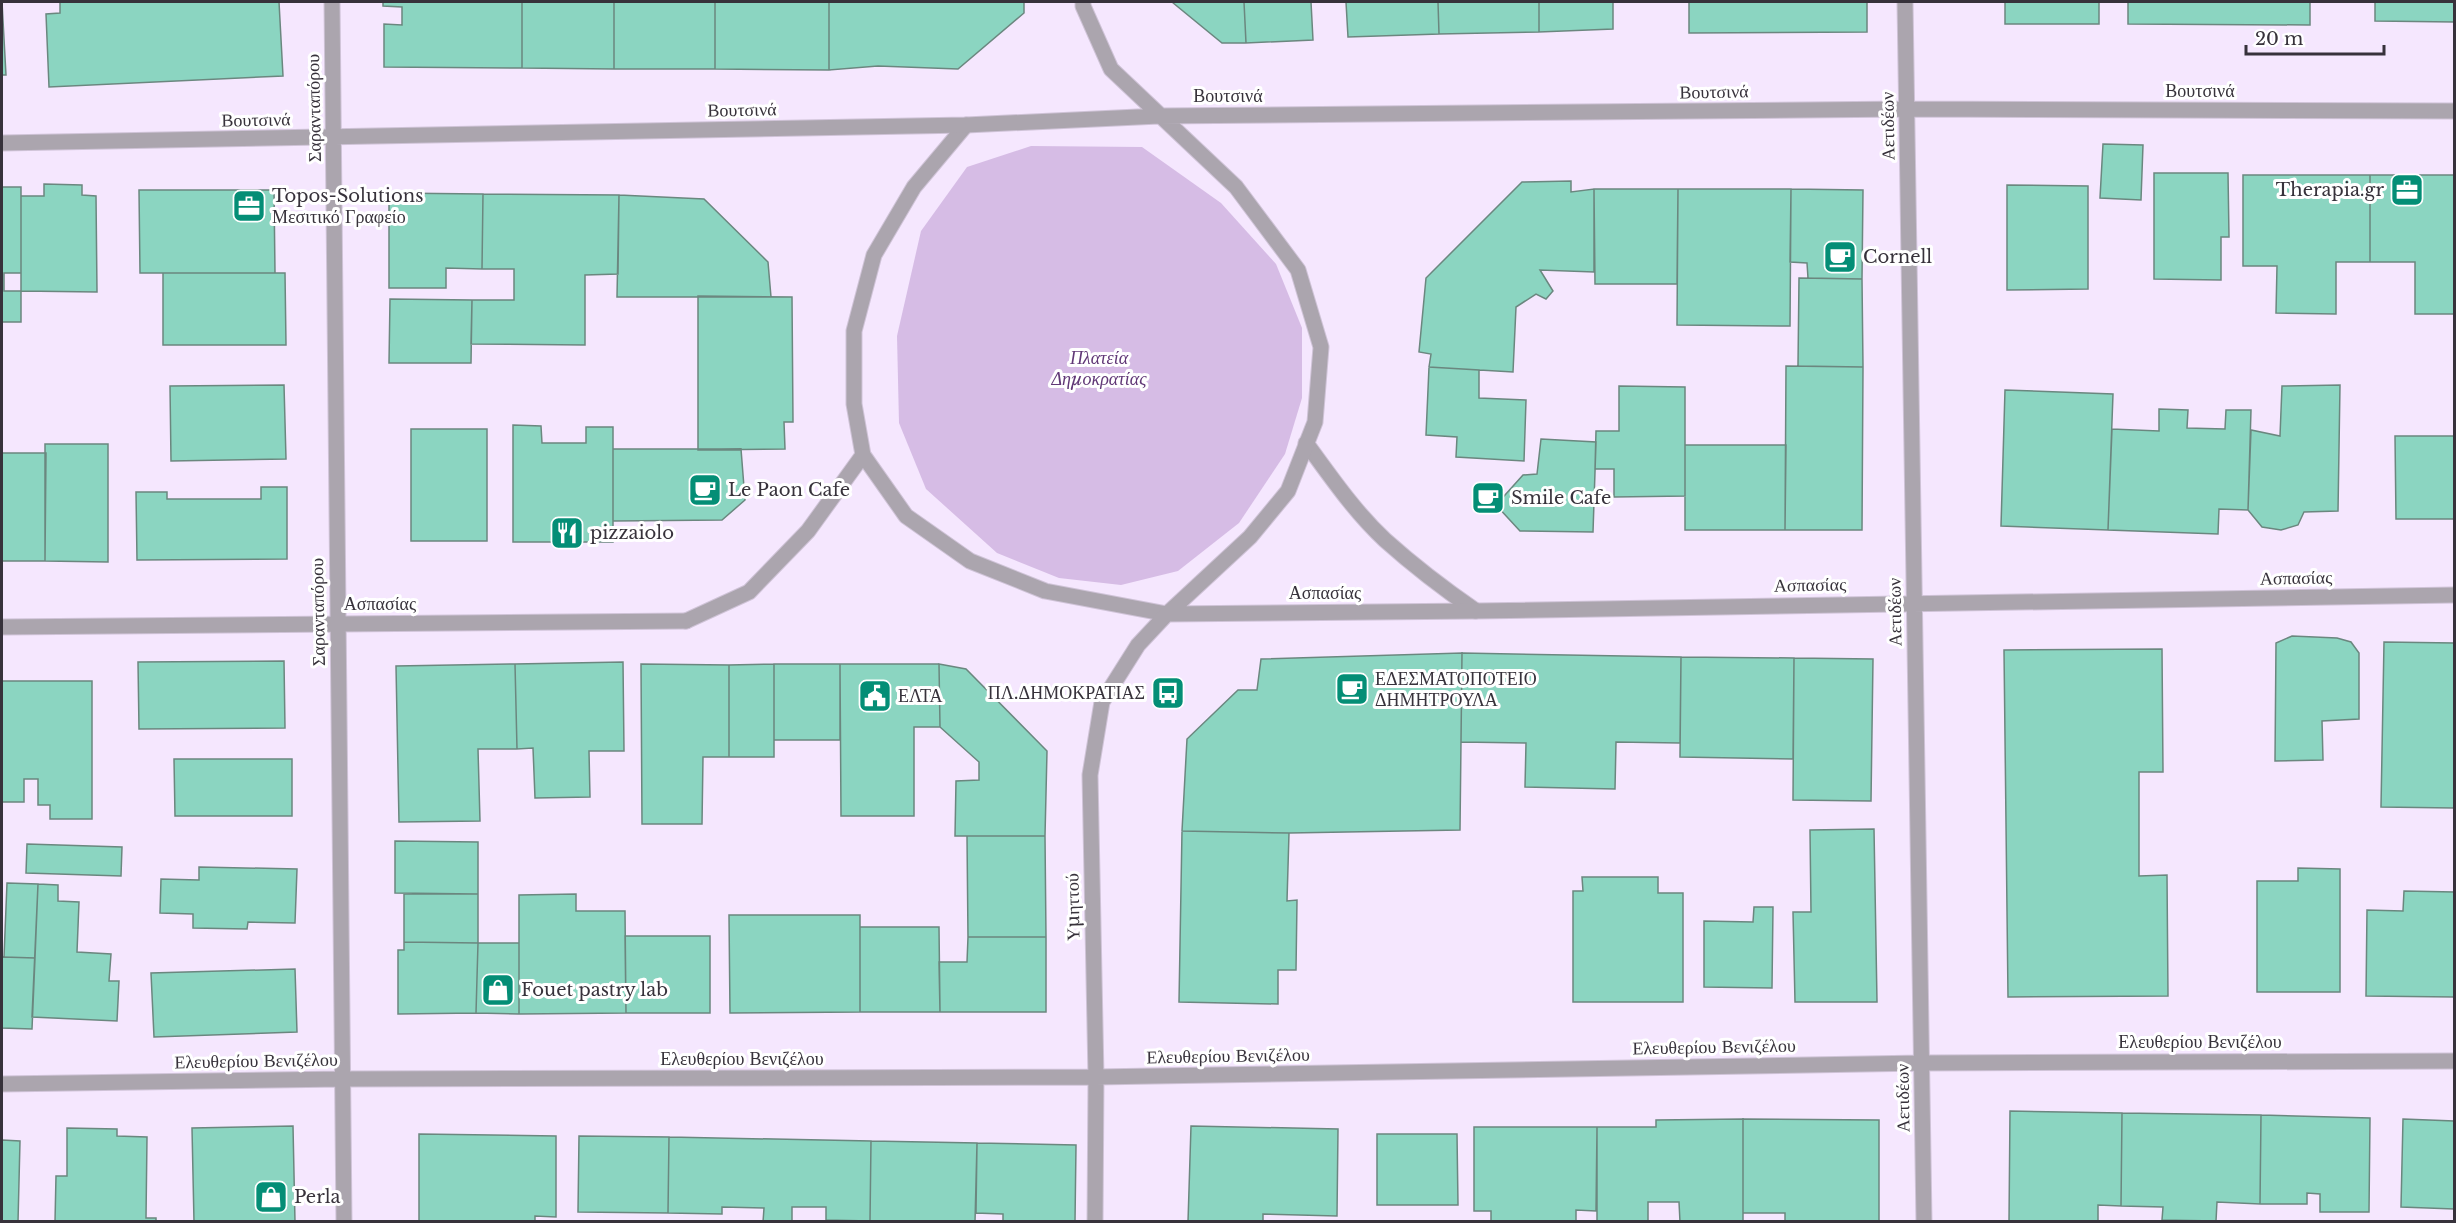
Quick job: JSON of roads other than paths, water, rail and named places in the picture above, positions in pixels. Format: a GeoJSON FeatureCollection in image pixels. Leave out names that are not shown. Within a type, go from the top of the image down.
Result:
{"type":"FeatureCollection","features":[{"type":"Feature","properties":{"kind":"street","name":"Σαρανταπόρου"},"geometry":{"type":"LineString","coordinates":[[332,2],[344,1221]]}},
{"type":"Feature","properties":{"kind":"street"},"geometry":{"type":"LineString","coordinates":[[1083,2],[1111,69],[1159,116]]}},
{"type":"Feature","properties":{"kind":"street","name":"Αετιδέων"},"geometry":{"type":"LineString","coordinates":[[1905,2],[1924,1221]]}},
{"type":"Feature","properties":{"kind":"street","name":"Βουτσινά"},"geometry":{"type":"LineString","coordinates":[[2,143],[966,125],[1159,116],[1907,109],[2454,111]]}},
{"type":"Feature","properties":{"kind":"street","name":"Υμηττού"},"geometry":{"type":"LineString","coordinates":[[1095,1221],[1096,1077],[1090,775],[1102,702],[1138,645],[1167,614],[1250,537],[1288,491],[1315,422],[1322,347],[1299,270],[1236,187],[1159,116]]}},
{"type":"Feature","properties":{"kind":"street"},"geometry":{"type":"LineString","coordinates":[[863,455],[854,404],[854,331],[874,255],[914,187],[966,125]]}},
{"type":"Feature","properties":{"kind":"street"},"geometry":{"type":"LineString","coordinates":[[1306,443],[1343,494],[1384,538],[1435,582],[1476,611]]}},
{"type":"Feature","properties":{"kind":"street","name":"Ασπασίας"},"geometry":{"type":"LineString","coordinates":[[2,627],[686,621],[750,592],[808,531],[863,455],[906,516],[970,561],[1045,591],[1167,614],[2454,596]]}},
{"type":"Feature","properties":{"kind":"street","name":"Ελευθερίου Βενιζέλου"},"geometry":{"type":"LineString","coordinates":[[2,1084],[342,1079],[1096,1077],[1922,1063],[2454,1061]]}},
{"type":"Feature","properties":{"kind":"place","name":"Therapia.gr"},"geometry":{"type":"Point","coordinates":[2407,190]}},
{"type":"Feature","properties":{"kind":"place","name":"Topos-Solutions Μεσιτικό Γραφείο"},"geometry":{"type":"Point","coordinates":[249,206]}},
{"type":"Feature","properties":{"kind":"place","name":"Cornell"},"geometry":{"type":"Point","coordinates":[1840,257]}},
{"type":"Feature","properties":{"kind":"place","name":"Le Paon Cafe"},"geometry":{"type":"Point","coordinates":[705,490]}},
{"type":"Feature","properties":{"kind":"place","name":"Smile Cafe"},"geometry":{"type":"Point","coordinates":[1488,498]}},
{"type":"Feature","properties":{"kind":"place","name":"pizzaiolo"},"geometry":{"type":"Point","coordinates":[567,533]}},
{"type":"Feature","properties":{"kind":"place","name":"ΕΔΕΣΜΑΤΟΠΟΤΕΙΟ ΔΗΜΗΤΡΟΥΛΑ"},"geometry":{"type":"Point","coordinates":[1352,689]}},
{"type":"Feature","properties":{"kind":"place","name":"ΠΛ.ΔΗΜΟΚΡΑΤΙΑΣ"},"geometry":{"type":"Point","coordinates":[1168,693]}},
{"type":"Feature","properties":{"kind":"place","name":"ΕΛΤΑ"},"geometry":{"type":"Point","coordinates":[875,696]}},
{"type":"Feature","properties":{"kind":"place","name":"Fouet pastry lab"},"geometry":{"type":"Point","coordinates":[498,990]}},
{"type":"Feature","properties":{"kind":"place","name":"Perla"},"geometry":{"type":"Point","coordinates":[271,1197]}},
{"type":"Feature","properties":{"kind":"park label","name":"Πλατεία Δημοκρατίας"},"geometry":{"type":"Point","coordinates":[1099,368]}}]}
